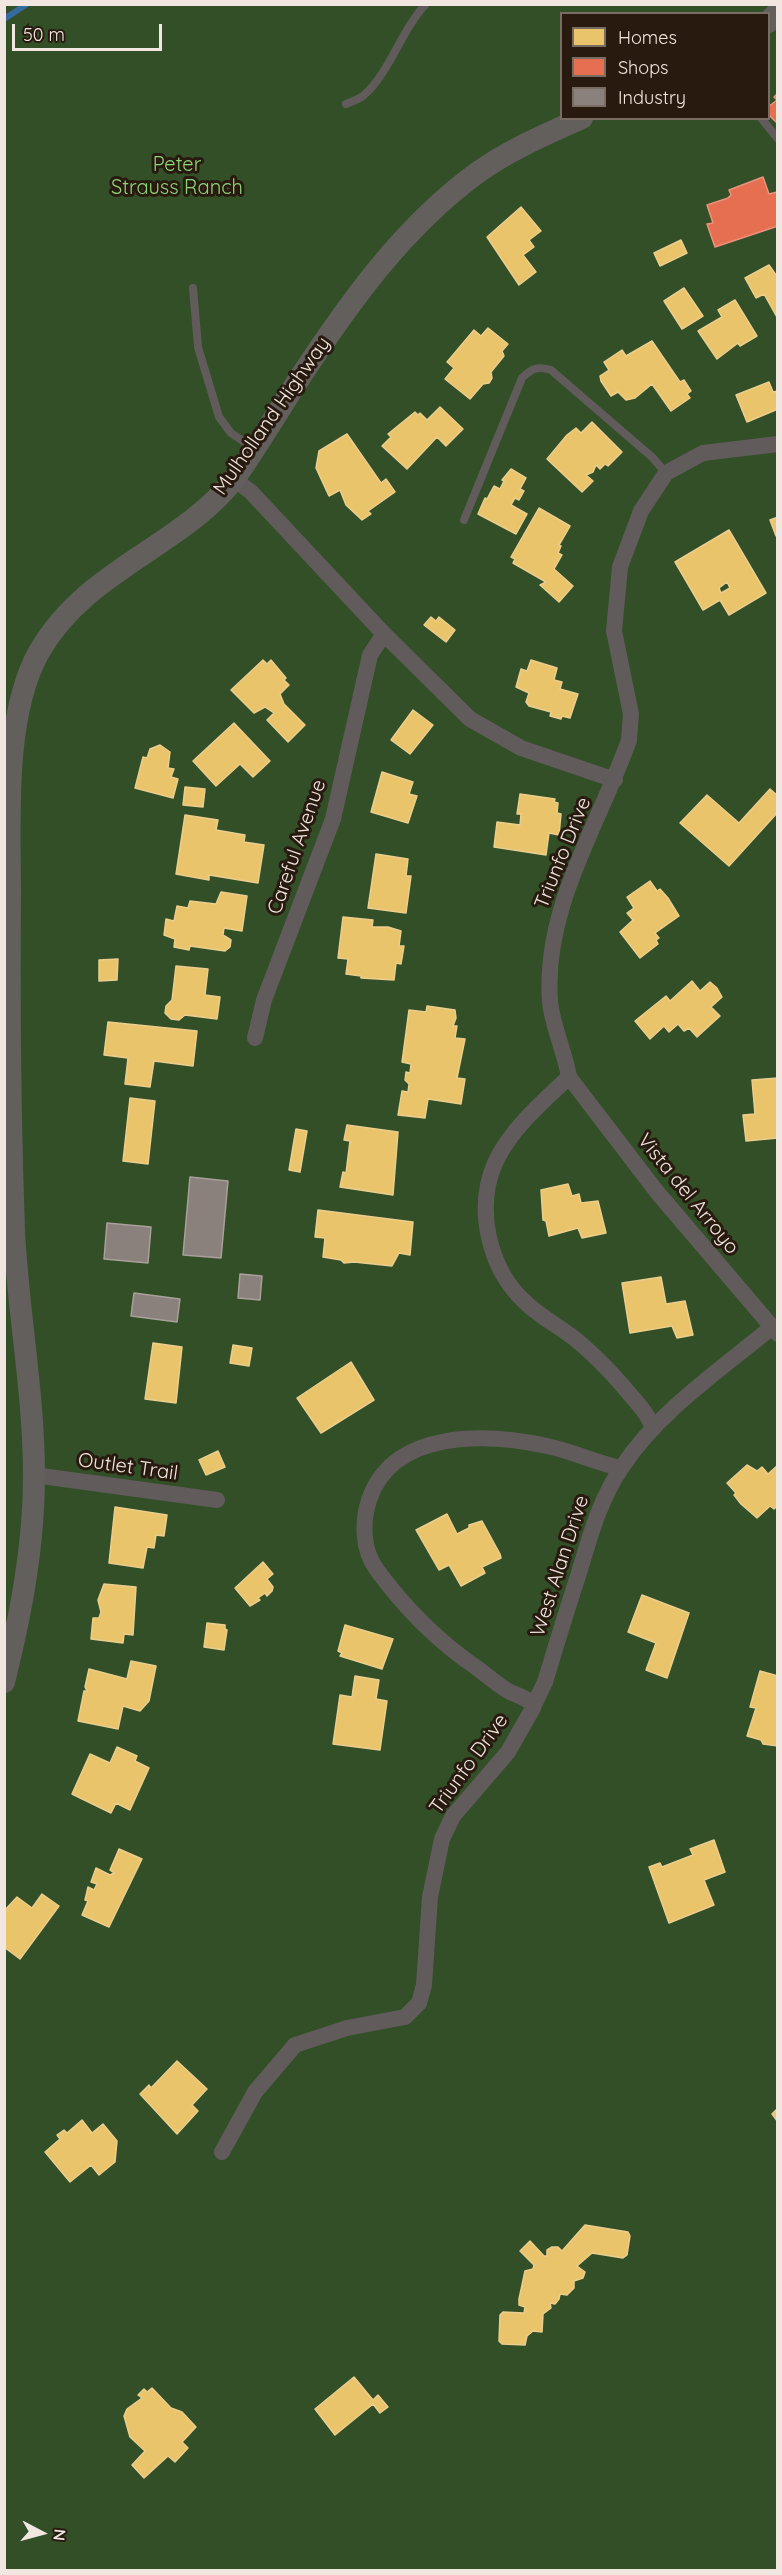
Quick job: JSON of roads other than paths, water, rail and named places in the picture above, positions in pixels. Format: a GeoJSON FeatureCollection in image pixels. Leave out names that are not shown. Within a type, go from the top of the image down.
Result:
{"type":"FeatureCollection","features":[{"type":"Feature","properties":{"kind":"main road","name":"Mulholland Highway"},"geometry":{"type":"LineString","coordinates":[[4,1682],[23,1605],[32,1525],[34,1476],[31,1411],[14,1234],[10,848],[16,721],[30,672],[39,653],[60,621],[112,574],[210,504],[234,479],[328,335],[389,255],[432,209],[479,171],[524,145],[578,120]]}},
{"type":"Feature","properties":{"kind":"street","name":"Triunfo Drive"},"geometry":{"type":"LineString","coordinates":[[569,1077],[550,1003],[551,950],[562,902],[615,780],[629,740],[631,714],[614,632],[620,567],[641,511],[666,473],[703,453],[777,444]]}},
{"type":"Feature","properties":{"kind":"street"},"geometry":{"type":"LineString","coordinates":[[234,479],[251,492],[384,633],[470,719],[521,748],[615,780]]}},
{"type":"Feature","properties":{"kind":"street","name":"Careful Avenue"},"geometry":{"type":"LineString","coordinates":[[255,1038],[264,999],[333,819],[370,655],[384,633]]}},
{"type":"Feature","properties":{"kind":"street"},"geometry":{"type":"LineString","coordinates":[[569,1077],[513,1136],[495,1163],[488,1191],[486,1228],[501,1272],[524,1302],[580,1343],[609,1370],[650,1418],[653,1429]]}},
{"type":"Feature","properties":{"kind":"street","name":"Vista del Arroyo"},"geometry":{"type":"LineString","coordinates":[[569,1077],[657,1192],[775,1331]]}},
{"type":"Feature","properties":{"kind":"street","name":"West Alan Drive"},"geometry":{"type":"LineString","coordinates":[[534,1705],[545,1682],[595,1522],[605,1495],[621,1468],[653,1429],[775,1331]]}},
{"type":"Feature","properties":{"kind":"street","name":"Triunfo Drive"},"geometry":{"type":"LineString","coordinates":[[222,2152],[255,2092],[295,2045],[347,2028],[405,2017],[419,2002],[424,1985],[430,1897],[442,1839],[453,1816],[508,1752],[525,1725],[534,1705],[509,1691],[468,1662],[408,1609],[375,1567],[364,1542],[365,1511],[375,1484],[402,1455],[429,1443],[473,1438],[545,1446],[621,1468]]}},
{"type":"Feature","properties":{"kind":"street","name":"Outlet Trail"},"geometry":{"type":"LineString","coordinates":[[34,1476],[217,1500]]}},
{"type":"Feature","properties":{"kind":"lane"},"geometry":{"type":"LineString","coordinates":[[346,104],[363,96],[377,79],[415,15],[426,4]]}},
{"type":"Feature","properties":{"kind":"lane"},"geometry":{"type":"LineString","coordinates":[[762,120],[777,140]]}},
{"type":"Feature","properties":{"kind":"lane"},"geometry":{"type":"LineString","coordinates":[[193,288],[198,347],[219,417],[231,434],[253,448]]}},
{"type":"Feature","properties":{"kind":"lane"},"geometry":{"type":"LineString","coordinates":[[464,520],[522,378],[532,369],[540,366],[551,370],[652,457],[666,473]]}},
{"type":"Feature","properties":{"kind":"waterway"},"geometry":{"type":"LineString","coordinates":[[4,19],[27,4]]}},
{"type":"Feature","properties":{"kind":"park label","name":"Peter Strauss Ranch"},"geometry":{"type":"Point","coordinates":[177,176]}}]}
